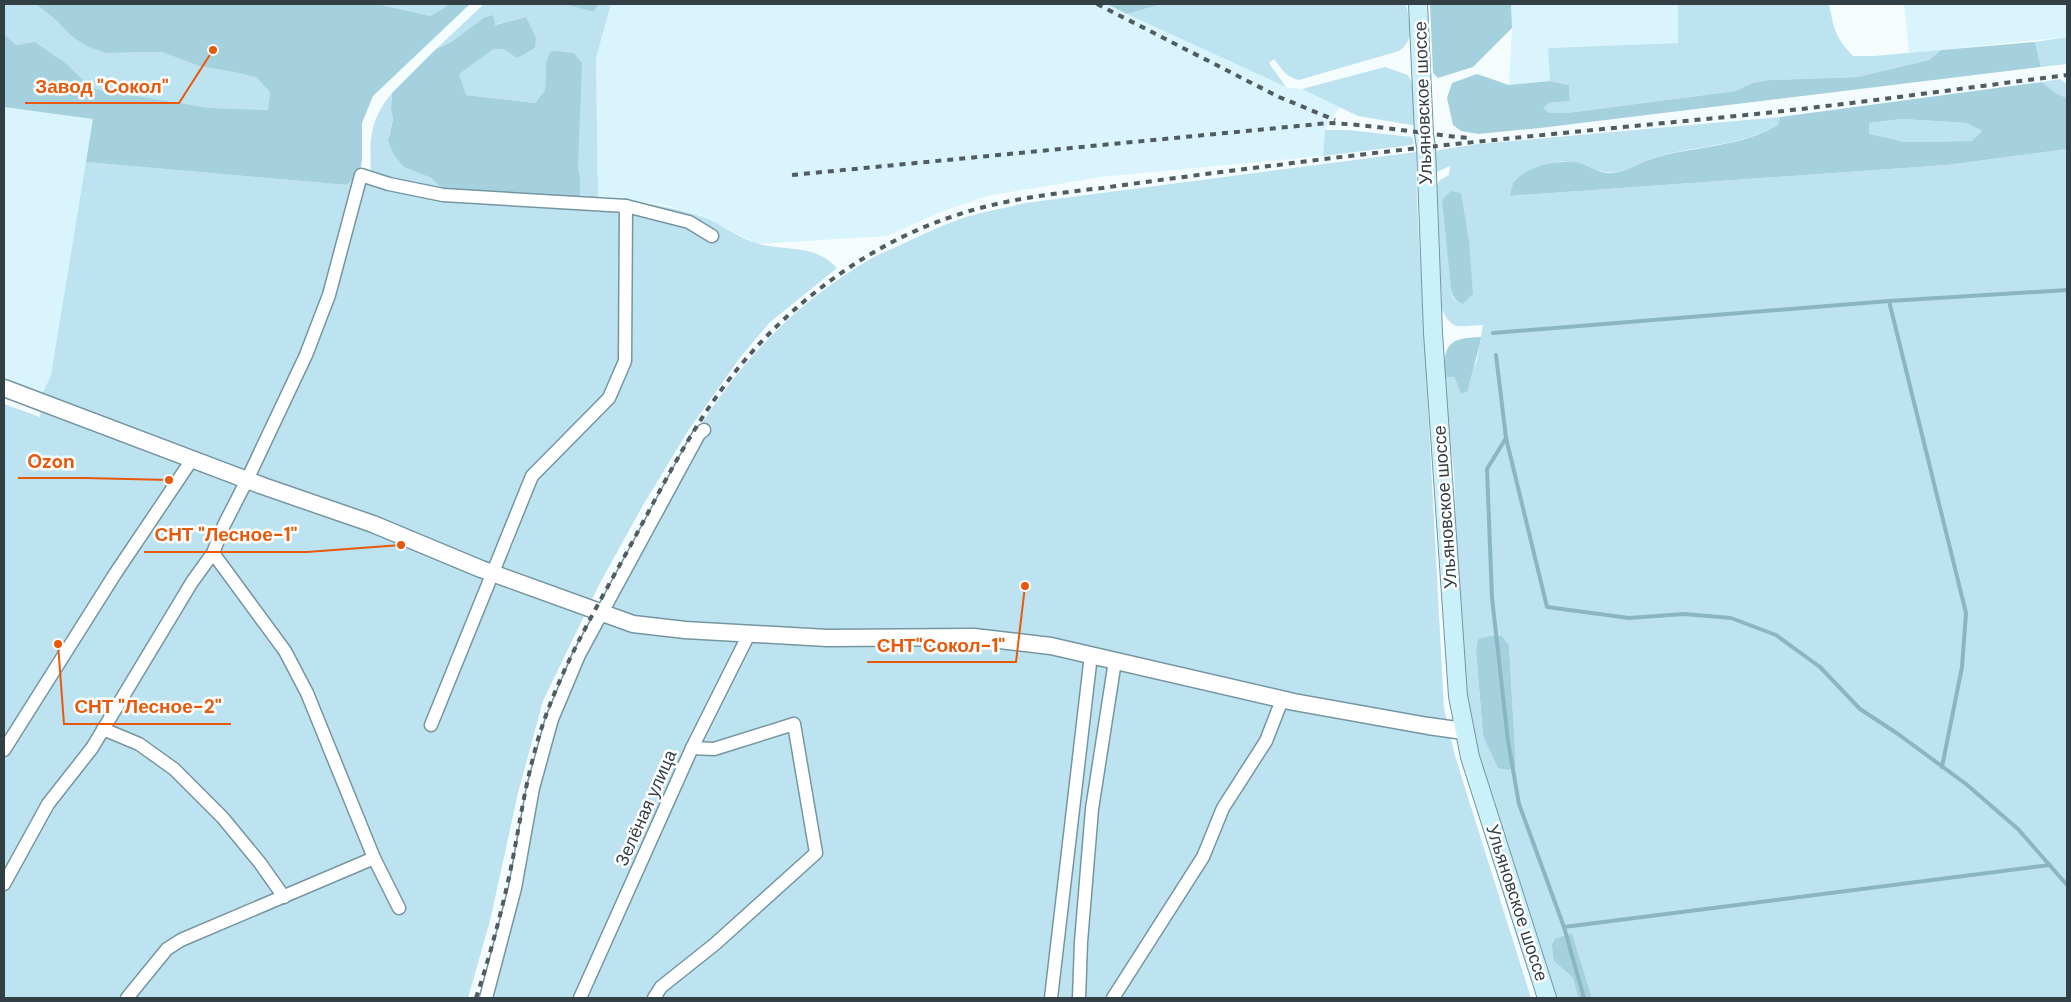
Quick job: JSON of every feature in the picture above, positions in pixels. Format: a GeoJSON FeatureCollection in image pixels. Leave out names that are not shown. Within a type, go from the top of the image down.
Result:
{"type":"FeatureCollection","features":[{"type":"Feature","properties":{"kind":"main road","name":"Ульяновское шоссе"},"geometry":{"type":"LineString","coordinates":[[1418,4],[1433,333],[1458,696],[1470,757],[1547,998]]}},
{"type":"Feature","properties":{"kind":"street"},"geometry":{"type":"LineString","coordinates":[[4,884],[48,804],[92,748],[192,582],[213,553],[224,525],[306,355],[330,295],[361,176],[443,195],[626,206],[689,222],[712,236]]}},
{"type":"Feature","properties":{"kind":"street"},"geometry":{"type":"LineString","coordinates":[[431,725],[532,476],[609,398],[625,361],[626,206]]}},
{"type":"Feature","properties":{"kind":"street"},"geometry":{"type":"LineString","coordinates":[[4,388],[247,480],[373,524],[601,614],[633,624],[685,630],[827,638],[974,637],[1051,646],[1282,700],[1428,726],[1464,730]]}},
{"type":"Feature","properties":{"kind":"street"},"geometry":{"type":"LineString","coordinates":[[486,998],[515,888],[533,788],[549,728],[579,655],[699,434],[704,430]]}},
{"type":"Feature","properties":{"kind":"street"},"geometry":{"type":"LineString","coordinates":[[4,750],[115,574],[193,458]]}},
{"type":"Feature","properties":{"kind":"street"},"geometry":{"type":"LineString","coordinates":[[213,553],[285,651],[307,694],[374,858],[399,908]]}},
{"type":"Feature","properties":{"kind":"street","name":"Зелёная улица"},"geometry":{"type":"LineString","coordinates":[[580,998],[692,748],[749,634]]}},
{"type":"Feature","properties":{"kind":"street"},"geometry":{"type":"LineString","coordinates":[[1051,998],[1091,655]]}},
{"type":"Feature","properties":{"kind":"street"},"geometry":{"type":"LineString","coordinates":[[1079,998],[1081,942],[1092,809],[1115,661]]}},
{"type":"Feature","properties":{"kind":"street"},"geometry":{"type":"LineString","coordinates":[[1113,998],[1203,857],[1223,808],[1266,741],[1282,700]]}},
{"type":"Feature","properties":{"kind":"street"},"geometry":{"type":"LineString","coordinates":[[654,998],[661,987],[715,944],[816,853],[794,724],[714,749],[692,748]]}},
{"type":"Feature","properties":{"kind":"street"},"geometry":{"type":"LineString","coordinates":[[103,729],[140,744],[174,769],[223,818],[260,863],[284,897]]}},
{"type":"Feature","properties":{"kind":"street"},"geometry":{"type":"LineString","coordinates":[[127,998],[167,949],[181,940],[374,858]]}},
{"type":"Feature","properties":{"kind":"shaded area"},"geometry":{"type":"Polygon","coordinates":[[[4,4],[470,4],[317,149],[51,375],[42,394],[4,379],[4,4]]]}},
{"type":"Feature","properties":{"kind":"shaded area"},"geometry":{"type":"Polygon","coordinates":[[[4,4],[36,4],[57,21],[70,35],[86,46],[105,53],[162,52],[199,66],[257,78],[270,92],[268,110],[209,108],[96,89],[67,64],[35,42],[16,45],[4,34],[4,4]]]}},
{"type":"Feature","properties":{"kind":"shaded area"},"geometry":{"type":"Polygon","coordinates":[[[36,4],[377,4],[430,16],[446,7],[447,4],[470,4],[373,96],[362,123],[362,160],[360,172],[347,185],[86,162],[93,119],[4,107],[4,34],[16,45],[35,42],[67,64],[96,89],[209,108],[268,110],[270,92],[257,78],[199,66],[162,52],[105,53],[86,46],[70,35],[57,21],[36,4]]]}},
{"type":"Feature","properties":{"kind":"shaded area"},"geometry":{"type":"Polygon","coordinates":[[[377,4],[447,4],[446,7],[430,16],[377,4]]]}},
{"type":"Feature","properties":{"kind":"shaded area"},"geometry":{"type":"Polygon","coordinates":[[[484,4],[564,4],[593,12],[599,4],[611,4],[596,58],[598,197],[688,212],[715,222],[751,242],[810,252],[828,260],[837,268],[769,323],[739,359],[688,431],[642,507],[600,583],[543,701],[518,793],[490,921],[468,998],[4,998],[4,404],[40,417],[42,394],[51,375],[86,162],[347,185],[360,172],[371,177],[370,153],[372,132],[378,113],[392,93],[391,109],[393,119],[389,135],[404,167],[431,178],[450,196],[580,177],[546,64],[545,90],[535,103],[466,95],[458,74],[494,49],[504,49],[526,17],[494,25],[483,18],[451,42],[436,49],[484,4]]]}},
{"type":"Feature","properties":{"kind":"shaded area"},"geometry":{"type":"Polygon","coordinates":[[[564,4],[599,4],[593,12],[564,4]]]}},
{"type":"Feature","properties":{"kind":"shaded area"},"geometry":{"type":"Polygon","coordinates":[[[611,4],[1107,4],[1286,87],[1302,89],[1341,107],[1330,119],[1325,130],[1323,156],[1101,177],[987,196],[941,212],[887,236],[757,244],[702,216],[664,205],[598,197],[596,58],[611,4]]]}},
{"type":"Feature","properties":{"kind":"shaded area"},"geometry":{"type":"Polygon","coordinates":[[[1107,4],[1162,4],[1127,14],[1107,4]]]}},
{"type":"Feature","properties":{"kind":"shaded area"},"geometry":{"type":"Polygon","coordinates":[[[1162,4],[1406,4],[1410,29],[1408,41],[1399,51],[1299,80],[1287,75],[1274,59],[1269,63],[1286,87],[1127,14],[1162,4]]]}},
{"type":"Feature","properties":{"kind":"shaded area"},"geometry":{"type":"Polygon","coordinates":[[[1430,4],[1511,4],[1512,28],[1473,67],[1438,78],[1433,73],[1430,4]]]}},
{"type":"Feature","properties":{"kind":"shaded area"},"geometry":{"type":"Polygon","coordinates":[[[1511,4],[1697,4],[1678,5],[1678,43],[1548,48],[1550,81],[1509,85],[1512,28],[1511,4]]]}},
{"type":"Feature","properties":{"kind":"shaded area"},"geometry":{"type":"Polygon","coordinates":[[[1829,4],[1836,32],[1853,56],[1941,50],[1929,60],[1857,77],[1769,80],[1752,83],[1735,91],[1567,113],[1549,113],[1542,108],[1549,103],[1570,101],[1569,85],[1550,81],[1548,48],[1678,43],[1678,5],[1829,4]]]}},
{"type":"Feature","properties":{"kind":"shaded area"},"geometry":{"type":"Polygon","coordinates":[[[1904,4],[2067,4],[2067,37],[1909,53],[1904,4]]]}},
{"type":"Feature","properties":{"kind":"shaded area"},"geometry":{"type":"Polygon","coordinates":[[[493,15],[495,25],[526,17],[536,38],[535,48],[517,58],[504,49],[494,49],[459,74],[466,95],[535,103],[545,90],[546,64],[550,52],[574,53],[582,63],[578,168],[580,202],[450,196],[431,178],[404,167],[394,155],[388,141],[393,119],[391,109],[392,93],[436,49],[451,42],[483,18],[493,15]]]}},
{"type":"Feature","properties":{"kind":"shaded area"},"geometry":{"type":"Polygon","coordinates":[[[2067,37],[2067,64],[2041,67],[2035,42],[2067,37]]]}},
{"type":"Feature","properties":{"kind":"shaded area"},"geometry":{"type":"Polygon","coordinates":[[[2035,42],[2041,67],[1478,134],[1461,131],[1453,125],[1447,98],[1452,83],[1477,74],[1509,85],[1550,81],[1569,85],[1570,101],[1549,103],[1543,108],[1549,113],[1567,113],[1735,91],[1752,83],[1769,80],[1857,77],[1929,60],[1941,50],[2035,42]]]}},
{"type":"Feature","properties":{"kind":"shaded area"},"geometry":{"type":"Polygon","coordinates":[[[1385,67],[1408,75],[1414,87],[1418,126],[1358,116],[1302,89],[1385,67]]]}},
{"type":"Feature","properties":{"kind":"shaded area"},"geometry":{"type":"Polygon","coordinates":[[[2060,79],[2067,84],[2067,98],[2057,94],[2042,82],[2060,79]]]}},
{"type":"Feature","properties":{"kind":"shaded area"},"geometry":{"type":"Polygon","coordinates":[[[2042,82],[2057,94],[2067,98],[2067,149],[1947,165],[1510,196],[1513,183],[1520,176],[1542,165],[1574,162],[1600,172],[1618,172],[1672,153],[1749,138],[1778,125],[1780,117],[2042,82]],[[1902,119],[1869,123],[1869,134],[1905,142],[1972,141],[1982,131],[1966,123],[1902,119]]]}},
{"type":"Feature","properties":{"kind":"shaded area"},"geometry":{"type":"Polygon","coordinates":[[[1780,117],[1778,125],[1748,138],[1656,157],[1617,172],[1601,172],[1573,162],[1557,162],[1511,196],[1947,165],[2067,149],[2067,998],[1592,998],[1572,933],[1554,961],[1573,978],[1578,998],[1554,998],[1475,750],[1461,655],[1454,473],[1443,378],[1454,377],[1461,394],[1468,391],[1471,373],[1477,360],[1483,325],[1454,325],[1442,310],[1437,185],[1440,180],[1449,175],[1450,166],[1435,173],[1434,153],[1439,150],[1478,144],[1780,117]],[[1460,193],[1451,288],[1453,298],[1457,302],[1469,240],[1460,193]],[[1502,636],[1476,651],[1483,736],[1491,751],[1516,766],[1509,645],[1502,636]]]}},
{"type":"Feature","properties":{"kind":"shaded area"},"geometry":{"type":"Polygon","coordinates":[[[1902,119],[1966,123],[1982,131],[1973,141],[1905,142],[1869,135],[1869,123],[1902,119]]]}},
{"type":"Feature","properties":{"kind":"shaded area"},"geometry":{"type":"Polygon","coordinates":[[[1325,130],[1348,130],[1412,137],[1414,143],[1412,145],[1323,156],[1325,130]]]}},
{"type":"Feature","properties":{"kind":"shaded area"},"geometry":{"type":"Polygon","coordinates":[[[1416,152],[1444,708],[1455,756],[1531,998],[481,998],[554,703],[694,436],[730,383],[771,336],[794,314],[845,275],[872,258],[939,227],[980,213],[1025,203],[1416,152]]]}},
{"type":"Feature","properties":{"kind":"shaded area"},"geometry":{"type":"Polygon","coordinates":[[[1451,191],[1461,193],[1469,240],[1473,294],[1463,304],[1454,298],[1451,288],[1442,200],[1451,191]]]}},
{"type":"Feature","properties":{"kind":"shaded area"},"geometry":{"type":"Polygon","coordinates":[[[1481,337],[1468,391],[1461,394],[1454,377],[1443,378],[1447,351],[1454,342],[1461,339],[1481,337]]]}},
{"type":"Feature","properties":{"kind":"shaded area"},"geometry":{"type":"Polygon","coordinates":[[[1502,636],[1509,645],[1516,766],[1509,770],[1498,768],[1483,736],[1476,651],[1478,639],[1502,636]]]}},
{"type":"Feature","properties":{"kind":"shaded area"},"geometry":{"type":"Polygon","coordinates":[[[1572,933],[1592,998],[1578,998],[1573,978],[1554,961],[1552,945],[1555,939],[1572,933]]]}},
{"type":"Feature","properties":{"kind":"waterway"},"geometry":{"type":"LineString","coordinates":[[1493,333],[1889,301],[2067,290]]}},
{"type":"Feature","properties":{"kind":"waterway"},"geometry":{"type":"LineString","coordinates":[[1889,301],[1966,613],[1962,667],[1942,767]]}},
{"type":"Feature","properties":{"kind":"waterway"},"geometry":{"type":"LineString","coordinates":[[1496,355],[1506,438],[1547,607],[1629,618],[1684,614],[1731,618],[1776,635],[1820,667],[1860,709],[1898,734],[1966,784],[2018,829],[2067,885]]}},
{"type":"Feature","properties":{"kind":"waterway"},"geometry":{"type":"LineString","coordinates":[[1506,438],[1487,469],[1492,598],[1508,741],[1519,804],[1564,927],[1584,998]]}},
{"type":"Feature","properties":{"kind":"waterway"},"geometry":{"type":"LineString","coordinates":[[1564,927],[2050,865]]}},
{"type":"Feature","properties":{"kind":"railway"},"geometry":{"type":"LineString","coordinates":[[1097,4],[1279,97],[1335,120]]}},
{"type":"Feature","properties":{"kind":"railway"},"geometry":{"type":"LineString","coordinates":[[476,998],[502,908],[534,754],[553,697],[592,616],[685,446],[728,380],[766,337],[789,315],[812,295],[864,258],[919,229],[948,218],[1005,202],[1044,195],[1338,157],[1795,110],[2067,75]]}},
{"type":"Feature","properties":{"kind":"railway"},"geometry":{"type":"LineString","coordinates":[[792,175],[1329,123],[1469,138]]}},
{"type":"Feature","properties":{"kind":"place","name":"Завод \"Сокол\""},"geometry":{"type":"Point","coordinates":[213,50]}},
{"type":"Feature","properties":{"kind":"place","name":"Ozon"},"geometry":{"type":"Point","coordinates":[169,480]}},
{"type":"Feature","properties":{"kind":"place","name":"СНТ \"Лесное-1\""},"geometry":{"type":"Point","coordinates":[401,545]}},
{"type":"Feature","properties":{"kind":"place","name":"СНТ\"Сокол-1\""},"geometry":{"type":"Point","coordinates":[1025,586]}},
{"type":"Feature","properties":{"kind":"place","name":"СНТ \"Лесное-2\""},"geometry":{"type":"Point","coordinates":[58,644]}}]}
